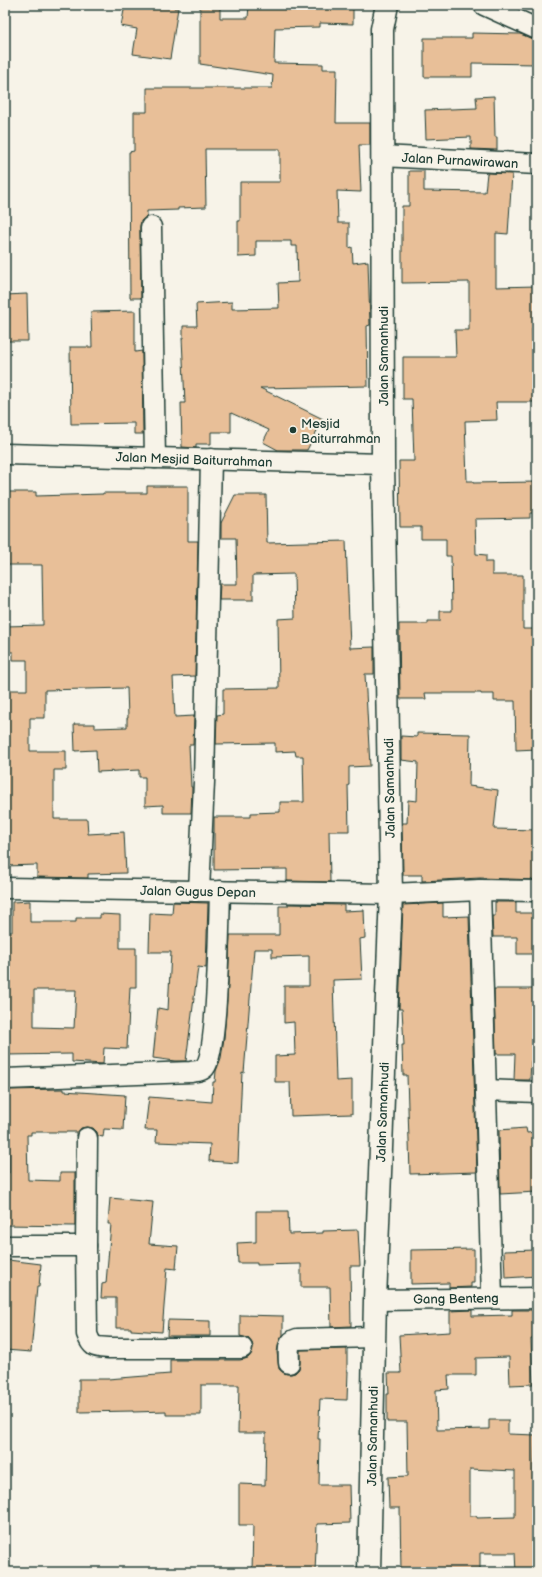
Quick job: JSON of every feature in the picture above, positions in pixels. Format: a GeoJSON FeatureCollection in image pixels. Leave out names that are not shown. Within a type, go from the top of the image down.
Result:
{"type":"FeatureCollection","features":[{"type":"Feature","properties":{"kind":"street","name":"Jalan Samanhudi"},"geometry":{"type":"LineString","coordinates":[[369,1572],[375,1300],[391,894],[383,464],[382,29],[387,5]]}},
{"type":"Feature","properties":{"kind":"street"},"geometry":{"type":"LineString","coordinates":[[484,5],[537,29]]}},
{"type":"Feature","properties":{"kind":"street","name":"Jalan Purnawirawan"},"geometry":{"type":"LineString","coordinates":[[382,156],[537,164]]}},
{"type":"Feature","properties":{"kind":"street"},"geometry":{"type":"LineString","coordinates":[[151,228],[155,458]]}},
{"type":"Feature","properties":{"kind":"street","name":"Jalan Mesjid Baiturrahman"},"geometry":{"type":"LineString","coordinates":[[5,454],[383,464]]}},
{"type":"Feature","properties":{"kind":"street"},"geometry":{"type":"LineString","coordinates":[[199,891],[204,782],[211,459]]}},
{"type":"Feature","properties":{"kind":"street","name":"Jalan Gugus Depan"},"geometry":{"type":"LineString","coordinates":[[5,888],[391,894],[480,890],[537,891]]}},
{"type":"Feature","properties":{"kind":"street"},"geometry":{"type":"LineString","coordinates":[[480,890],[492,1298]]}},
{"type":"Feature","properties":{"kind":"street"},"geometry":{"type":"LineString","coordinates":[[5,1079],[191,1072],[199,1071],[205,1067],[209,1059],[214,1025],[220,891]]}},
{"type":"Feature","properties":{"kind":"street"},"geometry":{"type":"LineString","coordinates":[[486,1090],[537,1092]]}},
{"type":"Feature","properties":{"kind":"street"},"geometry":{"type":"LineString","coordinates":[[87,1138],[87,1334],[90,1344],[95,1347],[116,1348],[242,1348]]}},
{"type":"Feature","properties":{"kind":"street"},"geometry":{"type":"LineString","coordinates":[[5,1246],[86,1246]]}},
{"type":"Feature","properties":{"kind":"street","name":"Gang Benteng"},"geometry":{"type":"LineString","coordinates":[[375,1300],[537,1298]]}},
{"type":"Feature","properties":{"kind":"street"},"geometry":{"type":"LineString","coordinates":[[289,1363],[289,1345],[292,1340],[374,1337]]}},
{"type":"Feature","properties":{"kind":"building"},"geometry":{"type":"Polygon","coordinates":[[[125,5],[174,5],[174,8],[178,8],[170,59],[133,54],[137,29],[121,26],[125,5]]]}},
{"type":"Feature","properties":{"kind":"building"},"geometry":{"type":"Polygon","coordinates":[[[249,5],[353,5],[353,24],[320,23],[320,27],[275,28],[274,63],[323,64],[323,69],[337,69],[336,123],[370,123],[370,145],[359,145],[361,192],[337,191],[338,223],[349,223],[349,248],[352,247],[353,263],[368,261],[370,325],[367,326],[368,386],[260,388],[323,419],[307,450],[278,450],[263,442],[269,430],[231,413],[231,432],[211,432],[211,444],[196,444],[196,448],[182,447],[181,403],[185,403],[182,338],[183,326],[197,326],[196,304],[232,302],[232,309],[279,308],[278,283],[298,282],[297,246],[291,246],[291,241],[256,241],[256,256],[238,257],[240,182],[280,182],[280,149],[205,149],[206,207],[147,211],[147,216],[141,221],[140,227],[141,298],[130,298],[129,152],[134,151],[134,112],[147,112],[147,88],[272,88],[273,75],[200,64],[200,7],[220,7],[220,18],[248,18],[249,5]]]}},
{"type":"Feature","properties":{"kind":"building"},"geometry":{"type":"Polygon","coordinates":[[[472,33],[520,34],[537,40],[537,64],[472,63],[472,77],[424,77],[424,38],[472,38],[472,33]]]}},
{"type":"Feature","properties":{"kind":"building"},"geometry":{"type":"Polygon","coordinates":[[[494,96],[495,137],[497,137],[497,150],[471,149],[471,137],[426,139],[425,110],[477,108],[476,97],[494,96]]]}},
{"type":"Feature","properties":{"kind":"building"},"geometry":{"type":"Polygon","coordinates":[[[409,171],[424,171],[424,191],[485,192],[487,173],[512,174],[508,234],[496,233],[496,287],[537,286],[537,328],[532,328],[533,363],[537,363],[537,402],[496,402],[497,420],[465,421],[467,481],[473,481],[473,483],[537,482],[537,513],[530,513],[530,518],[475,519],[476,554],[486,555],[486,562],[492,562],[492,575],[523,575],[523,629],[537,629],[537,749],[516,750],[515,701],[494,701],[494,694],[481,693],[425,693],[426,699],[400,699],[399,624],[428,624],[428,621],[440,621],[440,611],[452,611],[451,556],[446,556],[446,539],[421,539],[421,527],[400,527],[399,461],[414,461],[412,399],[403,399],[403,357],[456,357],[455,330],[469,330],[469,282],[402,283],[402,206],[409,206],[409,171]]]}},
{"type":"Feature","properties":{"kind":"building"},"geometry":{"type":"Polygon","coordinates":[[[27,294],[28,341],[5,341],[5,295],[27,294]]]}},
{"type":"Feature","properties":{"kind":"building"},"geometry":{"type":"Polygon","coordinates":[[[135,311],[135,352],[142,351],[143,434],[134,434],[134,423],[71,424],[70,347],[92,347],[91,312],[135,311]]]}},
{"type":"Feature","properties":{"kind":"building"},"geometry":{"type":"Polygon","coordinates":[[[147,486],[188,486],[188,541],[198,541],[195,676],[173,677],[175,717],[194,716],[193,745],[189,745],[192,787],[191,813],[163,813],[163,805],[145,806],[145,777],[139,777],[139,770],[97,772],[96,750],[75,751],[74,724],[95,724],[95,728],[127,727],[127,688],[45,690],[45,718],[30,718],[30,751],[66,751],[66,770],[54,770],[54,819],[87,819],[88,834],[124,832],[126,873],[88,874],[88,878],[37,877],[37,865],[5,866],[5,690],[27,690],[27,660],[13,660],[13,652],[5,652],[5,626],[43,625],[42,565],[5,565],[5,492],[36,492],[36,496],[147,493],[147,486]]]}},
{"type":"Feature","properties":{"kind":"building"},"geometry":{"type":"Polygon","coordinates":[[[235,495],[266,495],[267,543],[346,541],[350,648],[374,647],[374,674],[365,674],[370,766],[349,767],[349,831],[329,831],[330,882],[287,881],[287,869],[214,870],[214,817],[251,817],[251,813],[280,812],[280,802],[304,802],[303,756],[296,756],[295,751],[275,752],[275,743],[216,744],[217,715],[223,714],[223,689],[279,688],[278,619],[295,618],[294,574],[253,575],[253,600],[219,600],[220,584],[237,584],[236,538],[221,538],[221,523],[235,495]]]}},
{"type":"Feature","properties":{"kind":"building"},"geometry":{"type":"Polygon","coordinates":[[[417,733],[470,734],[469,786],[498,790],[494,829],[537,830],[537,880],[480,878],[422,881],[422,875],[403,875],[402,823],[407,823],[408,800],[417,801],[418,762],[401,760],[401,736],[417,737],[417,733]]]}},
{"type":"Feature","properties":{"kind":"building"},"geometry":{"type":"Polygon","coordinates":[[[30,901],[30,922],[76,922],[76,918],[100,918],[100,914],[120,915],[120,948],[136,948],[136,987],[130,987],[127,1049],[104,1048],[103,1064],[72,1062],[72,1054],[5,1055],[5,932],[12,932],[12,902],[30,901]],[[34,990],[34,1027],[74,1028],[76,990],[34,990]]]}},
{"type":"Feature","properties":{"kind":"building"},"geometry":{"type":"Polygon","coordinates":[[[173,902],[208,903],[206,968],[198,967],[186,1061],[153,1058],[158,1008],[168,1010],[171,952],[149,952],[150,913],[172,914],[173,902]]]}},
{"type":"Feature","properties":{"kind":"building"},"geometry":{"type":"Polygon","coordinates":[[[495,902],[516,902],[516,913],[537,913],[537,954],[517,954],[517,937],[493,937],[492,916],[495,916],[495,902]]]}},
{"type":"Feature","properties":{"kind":"building"},"geometry":{"type":"Polygon","coordinates":[[[443,903],[443,917],[469,916],[477,1172],[410,1174],[407,1075],[403,1075],[402,1045],[404,1045],[402,1009],[399,1009],[403,905],[443,903]]]}},
{"type":"Feature","properties":{"kind":"building"},"geometry":{"type":"Polygon","coordinates":[[[288,904],[344,905],[344,911],[364,910],[365,938],[360,939],[362,979],[333,980],[336,1081],[352,1080],[352,1114],[291,1116],[290,1082],[275,1082],[275,1056],[295,1055],[294,1022],[284,1023],[284,986],[309,986],[309,956],[272,957],[272,949],[254,949],[244,1073],[242,1072],[238,1163],[209,1161],[210,1144],[156,1142],[157,1130],[145,1130],[149,1097],[212,1102],[213,1082],[215,1082],[216,1071],[221,1058],[224,1038],[230,935],[279,935],[279,906],[288,906],[288,904]]]}},
{"type":"Feature","properties":{"kind":"building"},"geometry":{"type":"Polygon","coordinates":[[[494,989],[537,989],[537,1061],[531,1061],[530,1080],[514,1080],[515,1054],[496,1054],[494,989]]]}},
{"type":"Feature","properties":{"kind":"building"},"geometry":{"type":"Polygon","coordinates":[[[64,1089],[64,1091],[125,1095],[123,1130],[104,1129],[103,1137],[98,1136],[97,1132],[93,1128],[87,1127],[81,1128],[76,1136],[76,1132],[31,1132],[31,1135],[27,1135],[28,1180],[60,1181],[60,1173],[75,1173],[75,1226],[5,1225],[5,1173],[9,1173],[9,1136],[5,1136],[5,1090],[64,1089]]]}},
{"type":"Feature","properties":{"kind":"building"},"geometry":{"type":"Polygon","coordinates":[[[526,1128],[527,1133],[537,1132],[537,1192],[500,1194],[499,1130],[526,1128]]]}},
{"type":"Feature","properties":{"kind":"building"},"geometry":{"type":"Polygon","coordinates":[[[110,1198],[153,1202],[149,1244],[178,1246],[176,1269],[167,1268],[162,1332],[131,1330],[131,1328],[116,1328],[116,1298],[101,1298],[102,1284],[106,1283],[111,1224],[108,1224],[110,1198]]]}},
{"type":"Feature","properties":{"kind":"building"},"geometry":{"type":"Polygon","coordinates":[[[256,1211],[288,1211],[289,1234],[358,1230],[360,1266],[350,1266],[351,1326],[331,1327],[330,1287],[301,1287],[301,1264],[257,1265],[257,1263],[238,1263],[237,1243],[256,1242],[256,1211]]]}},
{"type":"Feature","properties":{"kind":"building"},"geometry":{"type":"Polygon","coordinates":[[[474,1249],[474,1283],[471,1283],[471,1287],[449,1288],[449,1283],[411,1284],[411,1250],[474,1249]]]}},
{"type":"Feature","properties":{"kind":"building"},"geometry":{"type":"Polygon","coordinates":[[[537,1250],[537,1276],[505,1278],[504,1251],[537,1250]]]}},
{"type":"Feature","properties":{"kind":"building"},"geometry":{"type":"Polygon","coordinates":[[[8,1260],[41,1264],[39,1287],[37,1287],[31,1352],[5,1350],[5,1300],[8,1260]]]}},
{"type":"Feature","properties":{"kind":"building"},"geometry":{"type":"Polygon","coordinates":[[[472,1310],[472,1316],[512,1315],[512,1310],[537,1310],[537,1339],[531,1339],[533,1384],[510,1385],[509,1357],[476,1358],[476,1375],[448,1375],[449,1389],[436,1390],[437,1430],[489,1429],[489,1420],[508,1420],[508,1434],[536,1435],[533,1484],[537,1484],[537,1572],[516,1572],[515,1553],[480,1553],[480,1572],[401,1572],[400,1508],[389,1508],[388,1477],[408,1476],[407,1422],[387,1422],[387,1394],[389,1394],[388,1373],[401,1373],[399,1335],[450,1332],[450,1311],[472,1310]],[[470,1469],[470,1516],[477,1516],[477,1518],[515,1517],[515,1471],[470,1469]]]}},
{"type":"Feature","properties":{"kind":"building"},"geometry":{"type":"Polygon","coordinates":[[[240,1315],[283,1316],[283,1335],[279,1342],[277,1352],[279,1369],[284,1373],[295,1373],[299,1369],[300,1350],[347,1349],[347,1400],[320,1399],[318,1439],[320,1439],[319,1485],[349,1485],[350,1523],[317,1524],[315,1572],[252,1572],[253,1525],[239,1525],[239,1484],[265,1485],[266,1433],[238,1433],[239,1385],[201,1385],[201,1415],[166,1415],[166,1411],[79,1412],[79,1379],[108,1379],[170,1374],[170,1360],[240,1360],[248,1358],[252,1353],[253,1348],[252,1343],[248,1338],[240,1336],[240,1315]]]}},
{"type":"Feature","properties":{"kind":"building"},"geometry":{"type":"Polygon","coordinates":[[[168,1320],[210,1321],[210,1336],[167,1336],[168,1320]]]}},
{"type":"Feature","properties":{"kind":"place","name":"Mesjid Baiturrahman"},"geometry":{"type":"Point","coordinates":[293,430]}}]}
